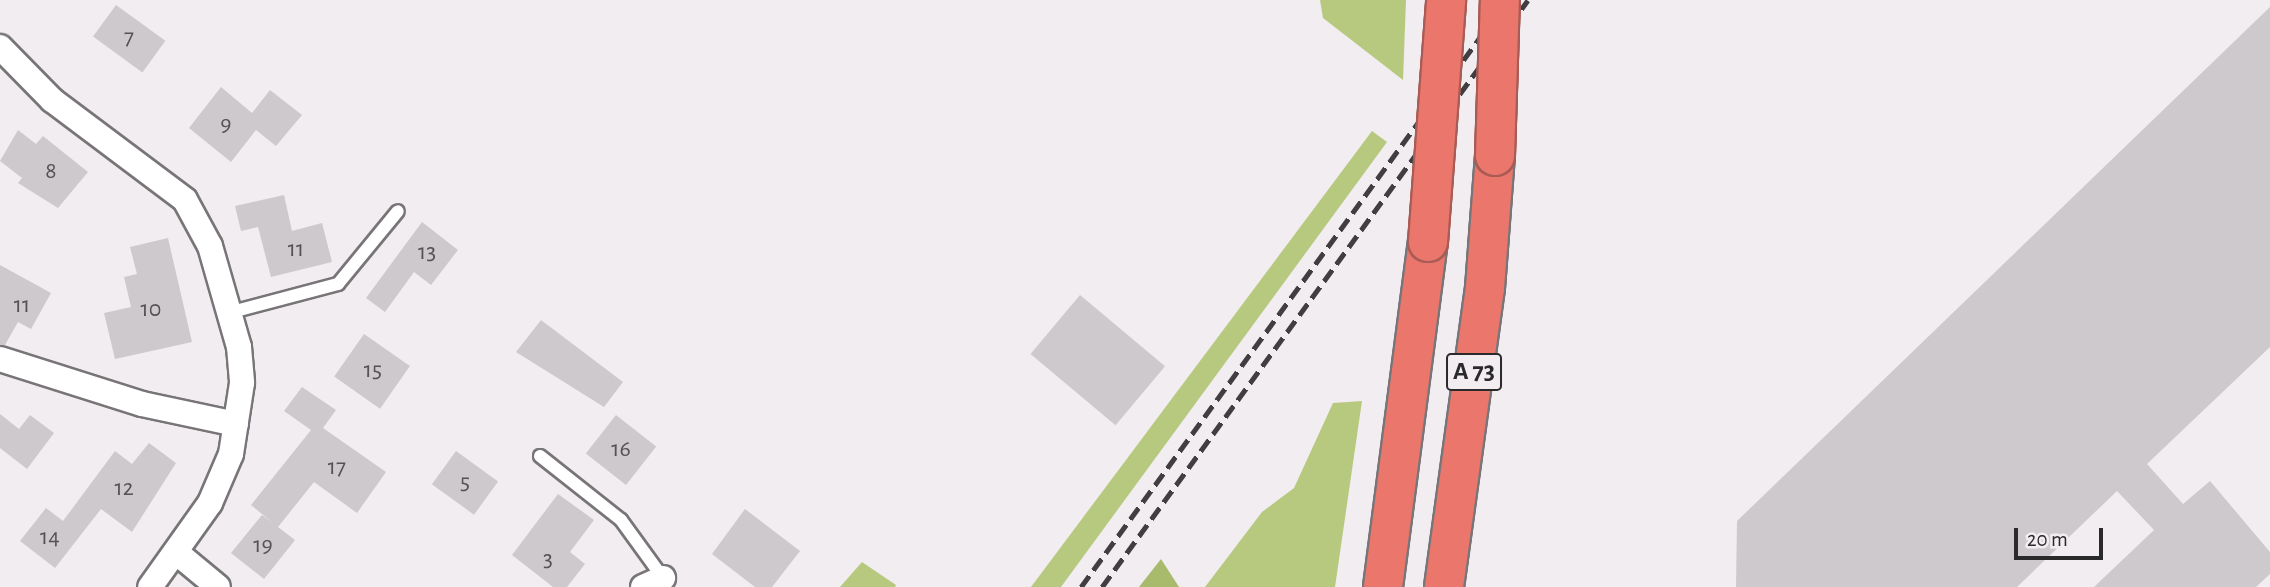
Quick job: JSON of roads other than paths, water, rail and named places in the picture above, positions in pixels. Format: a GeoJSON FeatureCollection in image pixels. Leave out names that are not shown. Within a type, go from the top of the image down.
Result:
{"type":"FeatureCollection","features":[{"type":"Feature","properties":{"kind":"highway","name":"A 73"},"geometry":{"type":"LineString","coordinates":[[1383,587],[1427,242],[1447,0]]}},
{"type":"Feature","properties":{"kind":"highway","name":"A 73"},"geometry":{"type":"LineString","coordinates":[[1444,587],[1485,288],[1495,156],[1500,0]]}},
{"type":"Feature","properties":{"kind":"street"},"geometry":{"type":"LineString","coordinates":[[0,47],[51,100],[185,200],[211,246],[242,383],[236,424],[209,503],[177,553],[150,587]]}},
{"type":"Feature","properties":{"kind":"street"},"geometry":{"type":"LineString","coordinates":[[0,359],[142,404],[236,424]]}},
{"type":"Feature","properties":{"kind":"street"},"geometry":{"type":"LineString","coordinates":[[177,553],[218,587]]}},
{"type":"Feature","properties":{"kind":"lane"},"geometry":{"type":"LineString","coordinates":[[228,313],[338,284],[398,211]]}},
{"type":"Feature","properties":{"kind":"lane"},"geometry":{"type":"LineString","coordinates":[[540,456],[621,520],[653,583]]}},
{"type":"Feature","properties":{"kind":"railway"},"geometry":{"type":"LineString","coordinates":[[1081,587],[1507,0]]}},
{"type":"Feature","properties":{"kind":"railway"},"geometry":{"type":"LineString","coordinates":[[1102,587],[1528,0]]}}]}
